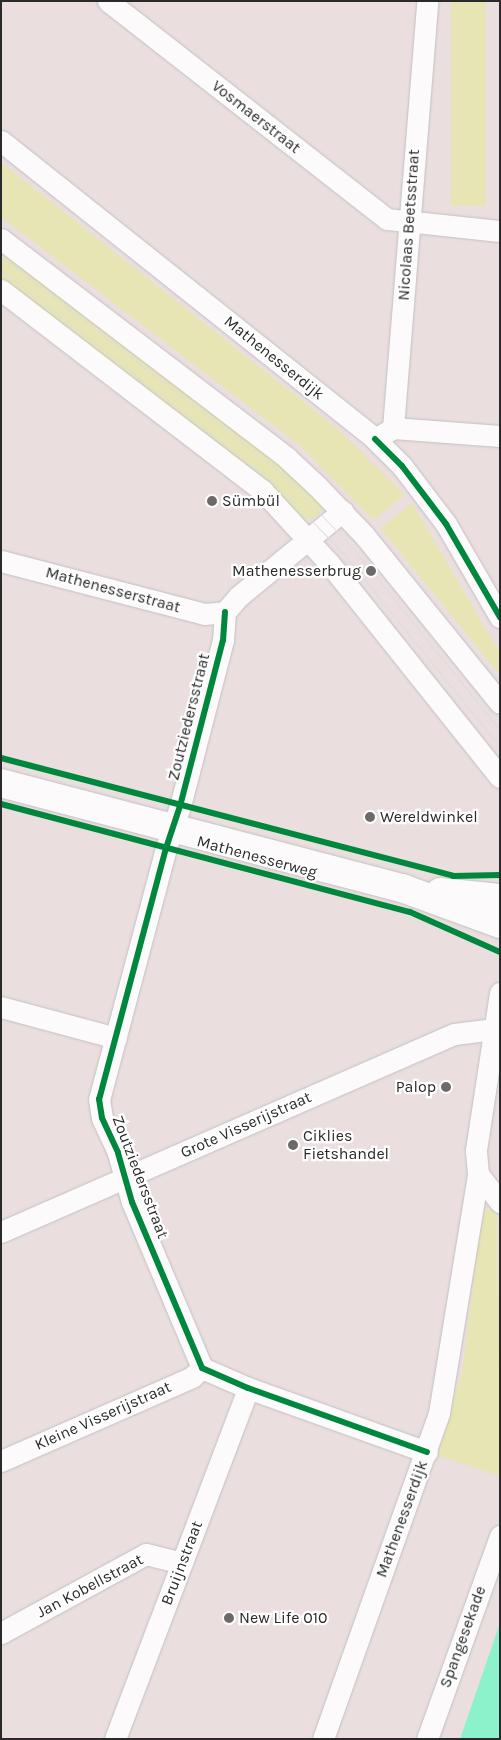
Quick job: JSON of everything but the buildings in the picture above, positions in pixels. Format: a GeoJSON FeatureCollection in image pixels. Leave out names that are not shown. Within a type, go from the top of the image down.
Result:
{"type":"FeatureCollection","features":[{"type":"Feature","properties":{"kind":"street","name":"Vosmaerstraat"},"geometry":{"type":"LineString","coordinates":[[108,1],[387,219],[409,224],[500,231]]}},
{"type":"Feature","properties":{"kind":"street","name":"Nicolaas Beetsstraat"},"geometry":{"type":"LineString","coordinates":[[393,428],[427,1]]}},
{"type":"Feature","properties":{"kind":"street","name":"Mathenesserdijk"},"geometry":{"type":"LineString","coordinates":[[1,141],[375,439],[402,466],[446,524],[500,617]]}},
{"type":"Feature","properties":{"kind":"street"},"geometry":{"type":"LineString","coordinates":[[1,239],[287,458],[343,511],[500,703]]}},
{"type":"Feature","properties":{"kind":"street"},"geometry":{"type":"LineString","coordinates":[[1,290],[247,477],[308,540],[500,777]]}},
{"type":"Feature","properties":{"kind":"street"},"geometry":{"type":"LineString","coordinates":[[375,439],[393,428],[500,436]]}},
{"type":"Feature","properties":{"kind":"street"},"geometry":{"type":"LineString","coordinates":[[225,612],[238,596],[343,511]]}},
{"type":"Feature","properties":{"kind":"street","name":"Mathenesserstraat"},"geometry":{"type":"LineString","coordinates":[[1,561],[204,614],[225,612]]}},
{"type":"Feature","properties":{"kind":"street","name":"Zoutziedersstraat"},"geometry":{"type":"LineString","coordinates":[[202,1368],[132,1202],[125,1177],[102,1118],[99,1099],[223,640],[225,612]]}},
{"type":"Feature","properties":{"kind":"street","name":"Mathenesserweg"},"geometry":{"type":"LineString","coordinates":[[1,783],[402,888],[500,924]]}},
{"type":"Feature","properties":{"kind":"street","name":"Mathenesserweg"},"geometry":{"type":"LineString","coordinates":[[402,888],[500,898]]}},
{"type":"Feature","properties":{"kind":"street","name":"Mathenesserdijk"},"geometry":{"type":"LineString","coordinates":[[323,1739],[426,1452],[438,1413],[478,1174],[476,1150],[500,993]]}},
{"type":"Feature","properties":{"kind":"street"},"geometry":{"type":"LineString","coordinates":[[1,1007],[116,1038]]}},
{"type":"Feature","properties":{"kind":"street","name":"Grote Visserijstraat"},"geometry":{"type":"LineString","coordinates":[[1,1232],[454,1034],[496,1026]]}},
{"type":"Feature","properties":{"kind":"street"},"geometry":{"type":"LineString","coordinates":[[478,1174],[500,1202]]}},
{"type":"Feature","properties":{"kind":"street"},"geometry":{"type":"LineString","coordinates":[[202,1368],[248,1388],[426,1452]]}},
{"type":"Feature","properties":{"kind":"street","name":"Kleine Visserijstraat"},"geometry":{"type":"LineString","coordinates":[[1,1461],[192,1377],[202,1368]]}},
{"type":"Feature","properties":{"kind":"street","name":"Bruijnstraat"},"geometry":{"type":"LineString","coordinates":[[116,1739],[248,1388]]}},
{"type":"Feature","properties":{"kind":"street","name":"Spangesekade"},"geometry":{"type":"LineString","coordinates":[[426,1739],[500,1536]]}},
{"type":"Feature","properties":{"kind":"street","name":"Jan Kobellstraat"},"geometry":{"type":"LineString","coordinates":[[1,1633],[146,1554],[182,1563]]}},
{"type":"Feature","properties":{"kind":"shaded area"},"geometry":{"type":"Polygon","coordinates":[[[451,1],[486,1],[486,206],[451,206],[451,1]]]}},
{"type":"Feature","properties":{"kind":"shaded area"},"geometry":{"type":"Polygon","coordinates":[[[1,162],[339,430],[405,495],[373,520],[299,445],[1,217],[1,162]]]}},
{"type":"Feature","properties":{"kind":"shaded area"},"geometry":{"type":"Polygon","coordinates":[[[1,247],[264,448],[322,502],[321,512],[313,519],[302,520],[1,281],[1,247]]]}},
{"type":"Feature","properties":{"kind":"shaded area"},"geometry":{"type":"Polygon","coordinates":[[[412,503],[500,653],[500,675],[380,528],[412,503]]]}},
{"type":"Feature","properties":{"kind":"shaded area"},"geometry":{"type":"Polygon","coordinates":[[[482,1209],[497,1210],[500,1476],[433,1454],[462,1374],[482,1209]]]}},
{"type":"Feature","properties":{"kind":"shaded area"},"geometry":{"type":"Polygon","coordinates":[[[500,1623],[500,1739],[460,1739],[500,1623]]]}},
{"type":"Feature","properties":{"kind":"tram line"},"geometry":{"type":"LineString","coordinates":[[1,257],[283,475],[351,546],[500,730]]}},
{"type":"Feature","properties":{"kind":"tram line"},"geometry":{"type":"LineString","coordinates":[[1,270],[276,484],[342,552],[500,747]]}},
{"type":"Feature","properties":{"kind":"cycle path"},"geometry":{"type":"LineString","coordinates":[[375,439],[402,466],[446,524],[500,617]]}},
{"type":"Feature","properties":{"kind":"cycle path"},"geometry":{"type":"LineString","coordinates":[[225,612],[223,640],[180,806],[166,848],[99,1099],[102,1118],[118,1153],[132,1202],[202,1368],[248,1388],[427,1452]]}},
{"type":"Feature","properties":{"kind":"cycle path"},"geometry":{"type":"LineString","coordinates":[[1,758],[453,876],[500,875]]}},
{"type":"Feature","properties":{"kind":"cycle path"},"geometry":{"type":"LineString","coordinates":[[1,804],[410,912],[500,952]]}},
{"type":"Feature","properties":{"kind":"place","name":"Sümbül"},"geometry":{"type":"Point","coordinates":[212,501]}},
{"type":"Feature","properties":{"kind":"place","name":"Mathenesserbrug"},"geometry":{"type":"Point","coordinates":[371,571]}},
{"type":"Feature","properties":{"kind":"place","name":"Wereldwinkel"},"geometry":{"type":"Point","coordinates":[370,817]}},
{"type":"Feature","properties":{"kind":"place","name":"Palop"},"geometry":{"type":"Point","coordinates":[446,1087]}},
{"type":"Feature","properties":{"kind":"place","name":"Ciklies Fietshandel"},"geometry":{"type":"Point","coordinates":[293,1145]}},
{"type":"Feature","properties":{"kind":"place","name":"New Life 010"},"geometry":{"type":"Point","coordinates":[229,1618]}}]}
